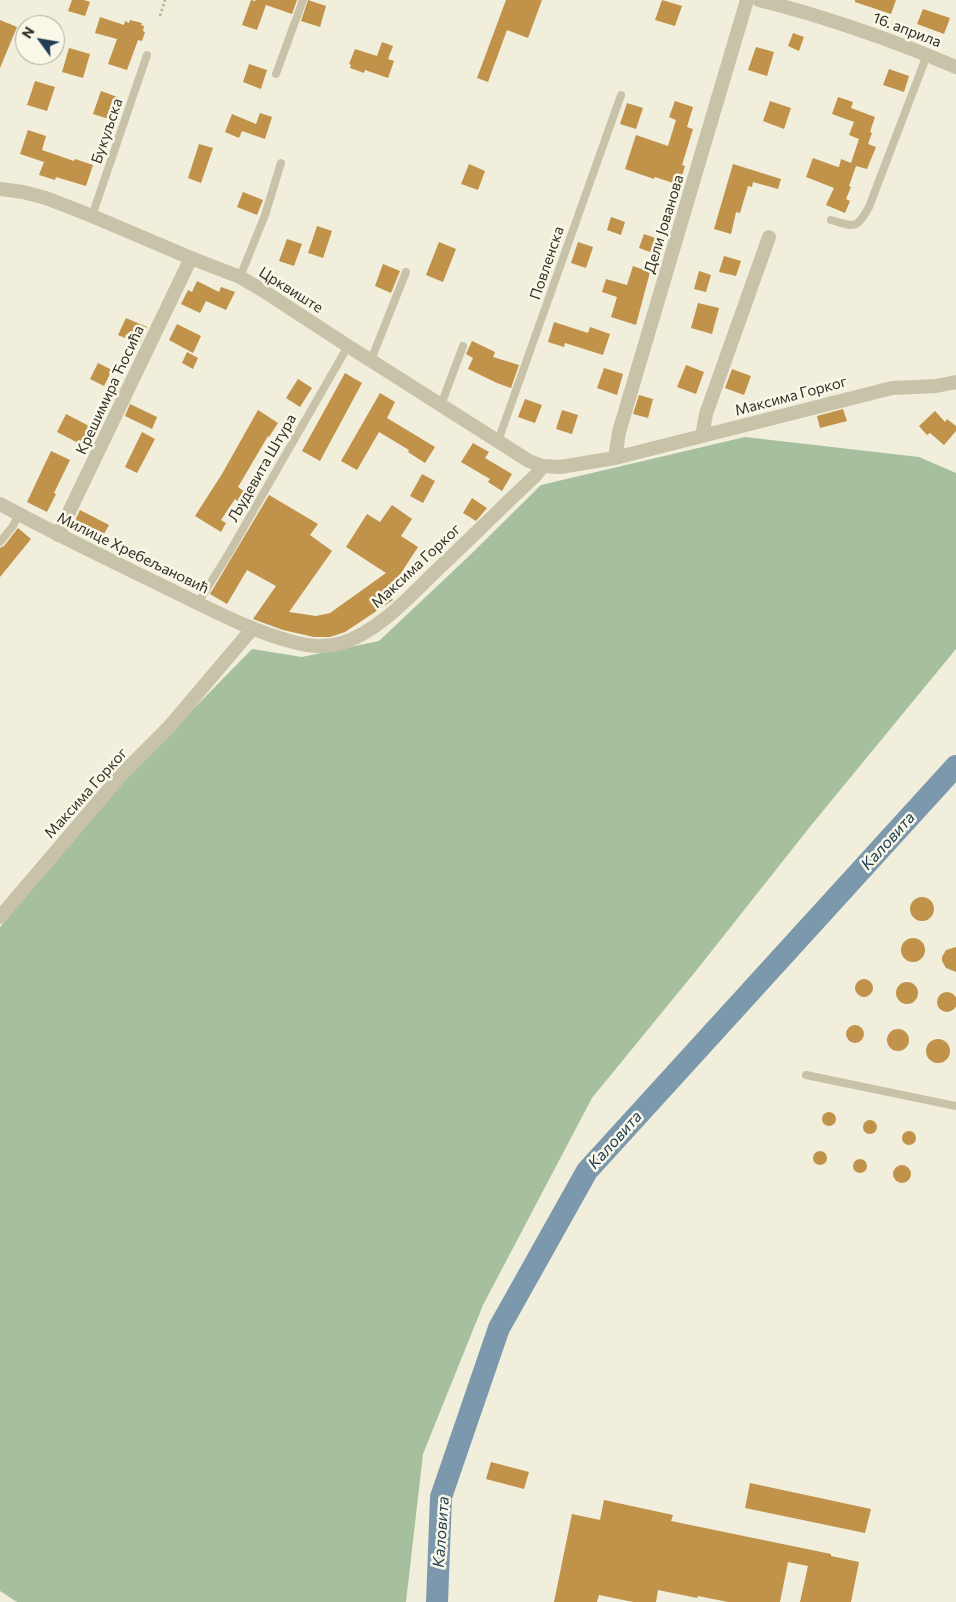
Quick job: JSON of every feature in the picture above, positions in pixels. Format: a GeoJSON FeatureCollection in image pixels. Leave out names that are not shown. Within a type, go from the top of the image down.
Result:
{"type":"FeatureCollection","features":[{"type":"Feature","properties":{"kind":"street","name":"Дели Јованова"},"geometry":{"type":"LineString","coordinates":[[615,458],[618,432],[747,0]]}},
{"type":"Feature","properties":{"kind":"street","name":"16. априла"},"geometry":{"type":"LineString","coordinates":[[759,0],[800,10],[843,24],[956,67]]}},
{"type":"Feature","properties":{"kind":"street","name":"Црквиште"},"geometry":{"type":"LineString","coordinates":[[0,189],[32,194],[92,216],[240,277],[498,442],[529,461],[543,466]]}},
{"type":"Feature","properties":{"kind":"street"},"geometry":{"type":"LineString","coordinates":[[702,436],[706,414],[769,237]]}},
{"type":"Feature","properties":{"kind":"street","name":"Крешимира Ћосића"},"geometry":{"type":"LineString","coordinates":[[58,535],[190,258]]}},
{"type":"Feature","properties":{"kind":"street","name":"Максима Горког"},"geometry":{"type":"LineString","coordinates":[[0,917],[121,775],[170,727],[252,629],[312,646],[328,646],[342,643],[357,636],[400,606],[536,476],[543,466],[560,467],[615,458],[867,393],[892,388],[936,386],[956,382]]}},
{"type":"Feature","properties":{"kind":"street","name":"Милице Хребељановић"},"geometry":{"type":"LineString","coordinates":[[0,504],[58,535],[252,629]]}},
{"type":"Feature","properties":{"kind":"lane"},"geometry":{"type":"LineString","coordinates":[[276,74],[303,0]]}},
{"type":"Feature","properties":{"kind":"lane","name":"Букуљска"},"geometry":{"type":"LineString","coordinates":[[92,216],[147,55]]}},
{"type":"Feature","properties":{"kind":"lane"},"geometry":{"type":"LineString","coordinates":[[831,220],[851,226],[858,224],[869,207],[927,55]]}},
{"type":"Feature","properties":{"kind":"lane","name":"Повленска"},"geometry":{"type":"LineString","coordinates":[[498,442],[621,94]]}},
{"type":"Feature","properties":{"kind":"lane"},"geometry":{"type":"LineString","coordinates":[[240,277],[265,214],[281,164]]}},
{"type":"Feature","properties":{"kind":"lane"},"geometry":{"type":"LineString","coordinates":[[371,360],[406,272]]}},
{"type":"Feature","properties":{"kind":"lane","name":"Људевита Штура"},"geometry":{"type":"LineString","coordinates":[[198,603],[229,553],[348,346]]}},
{"type":"Feature","properties":{"kind":"lane"},"geometry":{"type":"LineString","coordinates":[[441,405],[462,346]]}},
{"type":"Feature","properties":{"kind":"lane"},"geometry":{"type":"LineString","coordinates":[[0,542],[13,526],[19,514]]}},
{"type":"Feature","properties":{"kind":"lane"},"geometry":{"type":"LineString","coordinates":[[806,1075],[956,1106]]}},
{"type":"Feature","properties":{"kind":"path"},"geometry":{"type":"LineString","coordinates":[[160,16],[165,0]]}},
{"type":"Feature","properties":{"kind":"green space"},"geometry":{"type":"Polygon","coordinates":[[[745,437],[919,457],[956,473],[956,649],[813,823],[592,1098],[483,1305],[423,1454],[406,1602],[17,1602],[0,1591],[0,927],[114,790],[252,649],[302,657],[379,641],[541,485],[745,437]]]}},
{"type":"Feature","properties":{"kind":"building"},"geometry":{"type":"Polygon","coordinates":[[[72,0],[90,2],[85,16],[68,11],[72,0]]]}},
{"type":"Feature","properties":{"kind":"building"},"geometry":{"type":"Polygon","coordinates":[[[251,0],[297,0],[292,14],[266,5],[257,30],[242,25],[251,0]]]}},
{"type":"Feature","properties":{"kind":"building"},"geometry":{"type":"Polygon","coordinates":[[[308,0],[326,6],[320,27],[301,21],[308,0]]]}},
{"type":"Feature","properties":{"kind":"building"},"geometry":{"type":"Polygon","coordinates":[[[506,0],[542,0],[528,38],[507,30],[488,82],[477,78],[506,0]]]}},
{"type":"Feature","properties":{"kind":"building"},"geometry":{"type":"Polygon","coordinates":[[[662,0],[682,6],[675,26],[655,20],[662,0]]]}},
{"type":"Feature","properties":{"kind":"building"},"geometry":{"type":"Polygon","coordinates":[[[855,0],[896,0],[891,14],[855,2],[855,0]]]}},
{"type":"Feature","properties":{"kind":"building"},"geometry":{"type":"Polygon","coordinates":[[[923,9],[950,18],[944,34],[917,24],[923,9]]]}},
{"type":"Feature","properties":{"kind":"building"},"geometry":{"type":"Polygon","coordinates":[[[100,17],[124,25],[125,21],[129,23],[130,20],[142,23],[141,25],[144,26],[143,31],[145,32],[142,41],[138,40],[127,70],[108,64],[117,39],[95,33],[100,17]]]}},
{"type":"Feature","properties":{"kind":"building"},"geometry":{"type":"Polygon","coordinates":[[[0,20],[15,26],[15,32],[0,68],[0,20]]]}},
{"type":"Feature","properties":{"kind":"building"},"geometry":{"type":"Polygon","coordinates":[[[793,33],[804,37],[799,51],[788,46],[793,33]]]}},
{"type":"Feature","properties":{"kind":"building"},"geometry":{"type":"Polygon","coordinates":[[[382,42],[393,46],[388,59],[394,61],[388,78],[365,70],[364,73],[350,68],[351,65],[349,64],[355,49],[377,56],[382,42]]]}},
{"type":"Feature","properties":{"kind":"building"},"geometry":{"type":"Polygon","coordinates":[[[756,47],[774,52],[767,76],[748,70],[756,47]]]}},
{"type":"Feature","properties":{"kind":"building"},"geometry":{"type":"Polygon","coordinates":[[[69,48],[90,54],[83,78],[62,72],[69,48]]]}},
{"type":"Feature","properties":{"kind":"building"},"geometry":{"type":"Polygon","coordinates":[[[249,64],[267,70],[261,89],[243,82],[249,64]]]}},
{"type":"Feature","properties":{"kind":"building"},"geometry":{"type":"Polygon","coordinates":[[[889,69],[909,76],[904,92],[883,85],[889,69]]]}},
{"type":"Feature","properties":{"kind":"building"},"geometry":{"type":"Polygon","coordinates":[[[35,81],[55,87],[47,111],[27,105],[35,81]]]}},
{"type":"Feature","properties":{"kind":"building"},"geometry":{"type":"Polygon","coordinates":[[[101,91],[120,98],[112,120],[93,114],[101,91]]]}},
{"type":"Feature","properties":{"kind":"building"},"geometry":{"type":"Polygon","coordinates":[[[838,97],[853,102],[851,108],[875,117],[868,144],[876,147],[867,169],[856,166],[849,186],[851,187],[846,199],[850,201],[845,213],[826,205],[834,188],[806,177],[813,158],[839,167],[841,159],[851,163],[859,139],[849,135],[854,122],[832,114],[838,97]]]}},
{"type":"Feature","properties":{"kind":"building"},"geometry":{"type":"Polygon","coordinates":[[[675,101],[693,107],[687,127],[693,129],[682,165],[685,166],[679,185],[625,169],[636,135],[668,146],[676,120],[669,117],[675,101]]]}},
{"type":"Feature","properties":{"kind":"building"},"geometry":{"type":"Polygon","coordinates":[[[770,101],[791,108],[784,129],[763,121],[770,101]]]}},
{"type":"Feature","properties":{"kind":"building"},"geometry":{"type":"Polygon","coordinates":[[[627,103],[643,108],[636,129],[620,124],[627,103]]]}},
{"type":"Feature","properties":{"kind":"building"},"geometry":{"type":"Polygon","coordinates":[[[260,113],[272,117],[265,139],[242,131],[239,138],[225,132],[232,114],[256,124],[260,113]]]}},
{"type":"Feature","properties":{"kind":"building"},"geometry":{"type":"Polygon","coordinates":[[[28,130],[46,136],[42,150],[74,161],[75,159],[93,165],[86,186],[56,177],[55,180],[39,175],[44,162],[20,154],[28,130]]]}},
{"type":"Feature","properties":{"kind":"building"},"geometry":{"type":"Polygon","coordinates":[[[199,144],[213,148],[201,183],[188,178],[199,144]]]}},
{"type":"Feature","properties":{"kind":"building"},"geometry":{"type":"Polygon","coordinates":[[[469,164],[485,171],[478,190],[461,184],[469,164]]]}},
{"type":"Feature","properties":{"kind":"building"},"geometry":{"type":"Polygon","coordinates":[[[733,164],[781,179],[778,189],[753,182],[752,187],[748,186],[740,213],[736,212],[731,234],[714,229],[733,164]]]}},
{"type":"Feature","properties":{"kind":"building"},"geometry":{"type":"Polygon","coordinates":[[[243,192],[263,200],[257,215],[237,207],[243,192]]]}},
{"type":"Feature","properties":{"kind":"building"},"geometry":{"type":"Polygon","coordinates":[[[611,217],[625,222],[621,235],[607,230],[611,217]]]}},
{"type":"Feature","properties":{"kind":"building"},"geometry":{"type":"Polygon","coordinates":[[[317,226],[332,231],[323,258],[308,253],[317,226]]]}},
{"type":"Feature","properties":{"kind":"building"},"geometry":{"type":"Polygon","coordinates":[[[644,234],[658,239],[653,253],[639,248],[644,234]]]}},
{"type":"Feature","properties":{"kind":"building"},"geometry":{"type":"Polygon","coordinates":[[[287,239],[302,244],[294,266],[279,261],[287,239]]]}},
{"type":"Feature","properties":{"kind":"building"},"geometry":{"type":"Polygon","coordinates":[[[439,242],[456,249],[443,282],[426,275],[439,242]]]}},
{"type":"Feature","properties":{"kind":"building"},"geometry":{"type":"Polygon","coordinates":[[[578,242],[593,247],[586,268],[571,263],[578,242]]]}},
{"type":"Feature","properties":{"kind":"building"},"geometry":{"type":"Polygon","coordinates":[[[724,256],[741,261],[736,276],[719,272],[724,256]]]}},
{"type":"Feature","properties":{"kind":"building"},"geometry":{"type":"Polygon","coordinates":[[[383,264],[400,271],[391,293],[375,286],[383,264]]]}},
{"type":"Feature","properties":{"kind":"building"},"geometry":{"type":"Polygon","coordinates":[[[633,266],[650,272],[636,325],[611,317],[617,297],[602,292],[606,279],[627,285],[633,266]]]}},
{"type":"Feature","properties":{"kind":"building"},"geometry":{"type":"Polygon","coordinates":[[[699,271],[711,275],[706,292],[694,289],[699,271]]]}},
{"type":"Feature","properties":{"kind":"building"},"geometry":{"type":"Polygon","coordinates":[[[197,281],[219,292],[221,287],[235,292],[226,310],[206,301],[200,313],[181,304],[188,290],[192,292],[197,281]]]}},
{"type":"Feature","properties":{"kind":"building"},"geometry":{"type":"Polygon","coordinates":[[[698,303],[719,308],[712,334],[691,328],[698,303]]]}},
{"type":"Feature","properties":{"kind":"building"},"geometry":{"type":"Polygon","coordinates":[[[126,318],[147,327],[140,344],[118,335],[126,318]]]}},
{"type":"Feature","properties":{"kind":"building"},"geometry":{"type":"Polygon","coordinates":[[[554,322],[588,333],[590,327],[610,334],[603,355],[565,343],[564,347],[548,342],[554,322]]]}},
{"type":"Feature","properties":{"kind":"building"},"geometry":{"type":"Polygon","coordinates":[[[177,324],[201,336],[193,353],[169,340],[177,324]]]}},
{"type":"Feature","properties":{"kind":"building"},"geometry":{"type":"Polygon","coordinates":[[[472,341],[495,352],[493,357],[519,365],[511,388],[468,369],[473,358],[466,354],[472,341]]]}},
{"type":"Feature","properties":{"kind":"building"},"geometry":{"type":"Polygon","coordinates":[[[187,352],[198,358],[193,369],[182,363],[187,352]]]}},
{"type":"Feature","properties":{"kind":"building"},"geometry":{"type":"Polygon","coordinates":[[[98,363],[112,370],[104,386],[90,379],[98,363]]]}},
{"type":"Feature","properties":{"kind":"building"},"geometry":{"type":"Polygon","coordinates":[[[686,365],[704,372],[696,394],[677,387],[686,365]]]}},
{"type":"Feature","properties":{"kind":"building"},"geometry":{"type":"Polygon","coordinates":[[[604,368],[623,374],[617,395],[597,388],[604,368]]]}},
{"type":"Feature","properties":{"kind":"building"},"geometry":{"type":"Polygon","coordinates":[[[732,369],[751,376],[744,395],[725,388],[732,369]]]}},
{"type":"Feature","properties":{"kind":"building"},"geometry":{"type":"Polygon","coordinates":[[[345,373],[362,383],[320,461],[302,451],[345,373]]]}},
{"type":"Feature","properties":{"kind":"building"},"geometry":{"type":"Polygon","coordinates":[[[298,379],[312,388],[300,407],[286,398],[298,379]]]}},
{"type":"Feature","properties":{"kind":"building"},"geometry":{"type":"Polygon","coordinates":[[[380,393],[395,402],[387,418],[435,447],[425,463],[408,452],[409,450],[379,432],[357,470],[341,461],[380,393]]]}},
{"type":"Feature","properties":{"kind":"building"},"geometry":{"type":"Polygon","coordinates":[[[639,395],[653,399],[648,418],[633,414],[639,395]]]}},
{"type":"Feature","properties":{"kind":"building"},"geometry":{"type":"Polygon","coordinates":[[[525,399],[542,405],[535,423],[518,417],[525,399]]]}},
{"type":"Feature","properties":{"kind":"building"},"geometry":{"type":"Polygon","coordinates":[[[130,404],[157,417],[152,429],[125,416],[130,404]]]}},
{"type":"Feature","properties":{"kind":"building"},"geometry":{"type":"Polygon","coordinates":[[[843,409],[847,421],[820,428],[817,416],[843,409]]]}},
{"type":"Feature","properties":{"kind":"building"},"geometry":{"type":"Polygon","coordinates":[[[258,410],[278,423],[268,436],[238,487],[245,492],[239,502],[235,499],[221,520],[226,523],[221,532],[195,516],[222,474],[258,410]]]}},
{"type":"Feature","properties":{"kind":"building"},"geometry":{"type":"Polygon","coordinates":[[[562,410],[578,415],[572,434],[556,429],[562,410]]]}},
{"type":"Feature","properties":{"kind":"building"},"geometry":{"type":"Polygon","coordinates":[[[935,411],[945,422],[947,419],[956,426],[956,431],[944,445],[930,433],[927,435],[919,426],[935,411]]]}},
{"type":"Feature","properties":{"kind":"building"},"geometry":{"type":"Polygon","coordinates":[[[66,414],[91,427],[82,445],[57,432],[66,414]]]}},
{"type":"Feature","properties":{"kind":"building"},"geometry":{"type":"Polygon","coordinates":[[[142,432],[155,439],[137,473],[125,467],[142,432]]]}},
{"type":"Feature","properties":{"kind":"building"},"geometry":{"type":"Polygon","coordinates":[[[473,443],[489,452],[485,458],[512,474],[502,491],[488,482],[490,479],[461,462],[473,443]]]}},
{"type":"Feature","properties":{"kind":"building"},"geometry":{"type":"Polygon","coordinates":[[[51,451],[70,460],[47,512],[27,502],[51,451]]]}},
{"type":"Feature","properties":{"kind":"building"},"geometry":{"type":"Polygon","coordinates":[[[422,474],[435,481],[423,503],[410,496],[422,474]]]}},
{"type":"Feature","properties":{"kind":"building"},"geometry":{"type":"Polygon","coordinates":[[[269,495],[318,524],[310,535],[332,551],[289,612],[316,616],[330,613],[386,573],[346,547],[367,514],[380,522],[392,505],[412,519],[401,536],[418,547],[388,593],[393,600],[345,632],[330,637],[314,637],[283,630],[253,619],[276,586],[247,570],[227,604],[210,594],[269,495]]]}},
{"type":"Feature","properties":{"kind":"building"},"geometry":{"type":"Polygon","coordinates":[[[472,498],[487,508],[476,521],[463,513],[472,498]]]}},
{"type":"Feature","properties":{"kind":"building"},"geometry":{"type":"Polygon","coordinates":[[[80,510],[109,525],[100,541],[72,527],[80,510]]]}},
{"type":"Feature","properties":{"kind":"building"},"geometry":{"type":"Polygon","coordinates":[[[18,528],[31,539],[0,577],[0,548],[4,546],[18,528]]]}},
{"type":"Feature","properties":{"kind":"building"},"geometry":{"type":"Polygon","coordinates":[[[922,897],[931,900],[934,909],[931,918],[922,921],[913,918],[910,909],[913,900],[922,897]]]}},
{"type":"Feature","properties":{"kind":"building"},"geometry":{"type":"Polygon","coordinates":[[[913,938],[922,941],[925,950],[922,959],[913,962],[904,959],[901,950],[904,941],[913,938]]]}},
{"type":"Feature","properties":{"kind":"building"},"geometry":{"type":"Polygon","coordinates":[[[956,947],[956,972],[946,968],[942,957],[946,950],[956,947]]]}},
{"type":"Feature","properties":{"kind":"building"},"geometry":{"type":"Polygon","coordinates":[[[860,979],[868,979],[873,984],[871,995],[860,997],[855,992],[855,984],[860,979]]]}},
{"type":"Feature","properties":{"kind":"building"},"geometry":{"type":"Polygon","coordinates":[[[907,982],[915,985],[918,993],[915,1001],[907,1004],[899,1001],[896,993],[899,985],[907,982]]]}},
{"type":"Feature","properties":{"kind":"building"},"geometry":{"type":"Polygon","coordinates":[[[947,992],[954,995],[957,1002],[954,1009],[947,1012],[940,1009],[937,1002],[940,995],[947,992]]]}},
{"type":"Feature","properties":{"kind":"building"},"geometry":{"type":"Polygon","coordinates":[[[855,1025],[861,1028],[864,1034],[861,1040],[855,1043],[849,1040],[846,1034],[849,1028],[855,1025]]]}},
{"type":"Feature","properties":{"kind":"building"},"geometry":{"type":"Polygon","coordinates":[[[898,1029],[906,1032],[909,1040],[906,1048],[898,1051],[890,1048],[887,1040],[890,1032],[898,1029]]]}},
{"type":"Feature","properties":{"kind":"building"},"geometry":{"type":"Polygon","coordinates":[[[938,1039],[943,1040],[949,1046],[949,1056],[943,1062],[938,1063],[933,1062],[927,1056],[926,1051],[927,1046],[933,1040],[938,1039]]]}},
{"type":"Feature","properties":{"kind":"building"},"geometry":{"type":"Polygon","coordinates":[[[826,1112],[832,1112],[836,1119],[832,1126],[826,1126],[822,1122],[822,1116],[826,1112]]]}},
{"type":"Feature","properties":{"kind":"building"},"geometry":{"type":"Polygon","coordinates":[[[870,1120],[875,1122],[877,1127],[875,1132],[870,1134],[865,1132],[863,1127],[865,1122],[870,1120]]]}},
{"type":"Feature","properties":{"kind":"building"},"geometry":{"type":"Polygon","coordinates":[[[906,1131],[912,1131],[916,1138],[912,1145],[906,1145],[902,1141],[902,1135],[906,1131]]]}},
{"type":"Feature","properties":{"kind":"building"},"geometry":{"type":"Polygon","coordinates":[[[820,1151],[825,1153],[827,1158],[825,1163],[820,1165],[815,1163],[813,1158],[815,1153],[820,1151]]]}},
{"type":"Feature","properties":{"kind":"building"},"geometry":{"type":"Polygon","coordinates":[[[860,1159],[865,1161],[867,1166],[865,1171],[860,1173],[855,1171],[853,1166],[855,1161],[860,1159]]]}},
{"type":"Feature","properties":{"kind":"building"},"geometry":{"type":"Polygon","coordinates":[[[902,1165],[908,1168],[911,1174],[908,1180],[902,1183],[896,1180],[893,1174],[896,1168],[902,1165]]]}},
{"type":"Feature","properties":{"kind":"building"},"geometry":{"type":"Polygon","coordinates":[[[491,1462],[529,1472],[524,1489],[486,1479],[491,1462]]]}},
{"type":"Feature","properties":{"kind":"building"},"geometry":{"type":"Polygon","coordinates":[[[750,1483],[871,1509],[865,1533],[745,1508],[750,1483]]]}},
{"type":"Feature","properties":{"kind":"building"},"geometry":{"type":"Polygon","coordinates":[[[604,1500],[673,1515],[671,1521],[831,1554],[831,1556],[859,1562],[851,1602],[800,1602],[808,1566],[788,1562],[780,1602],[728,1602],[658,1590],[656,1602],[633,1602],[599,1595],[597,1602],[554,1602],[572,1514],[600,1520],[604,1500]]]}},
{"type":"Feature","properties":{"kind":"waterway","name":"Каловита"},"geometry":{"type":"LineString","coordinates":[[437,1602],[441,1497],[499,1328],[587,1171],[956,766]]}}]}
